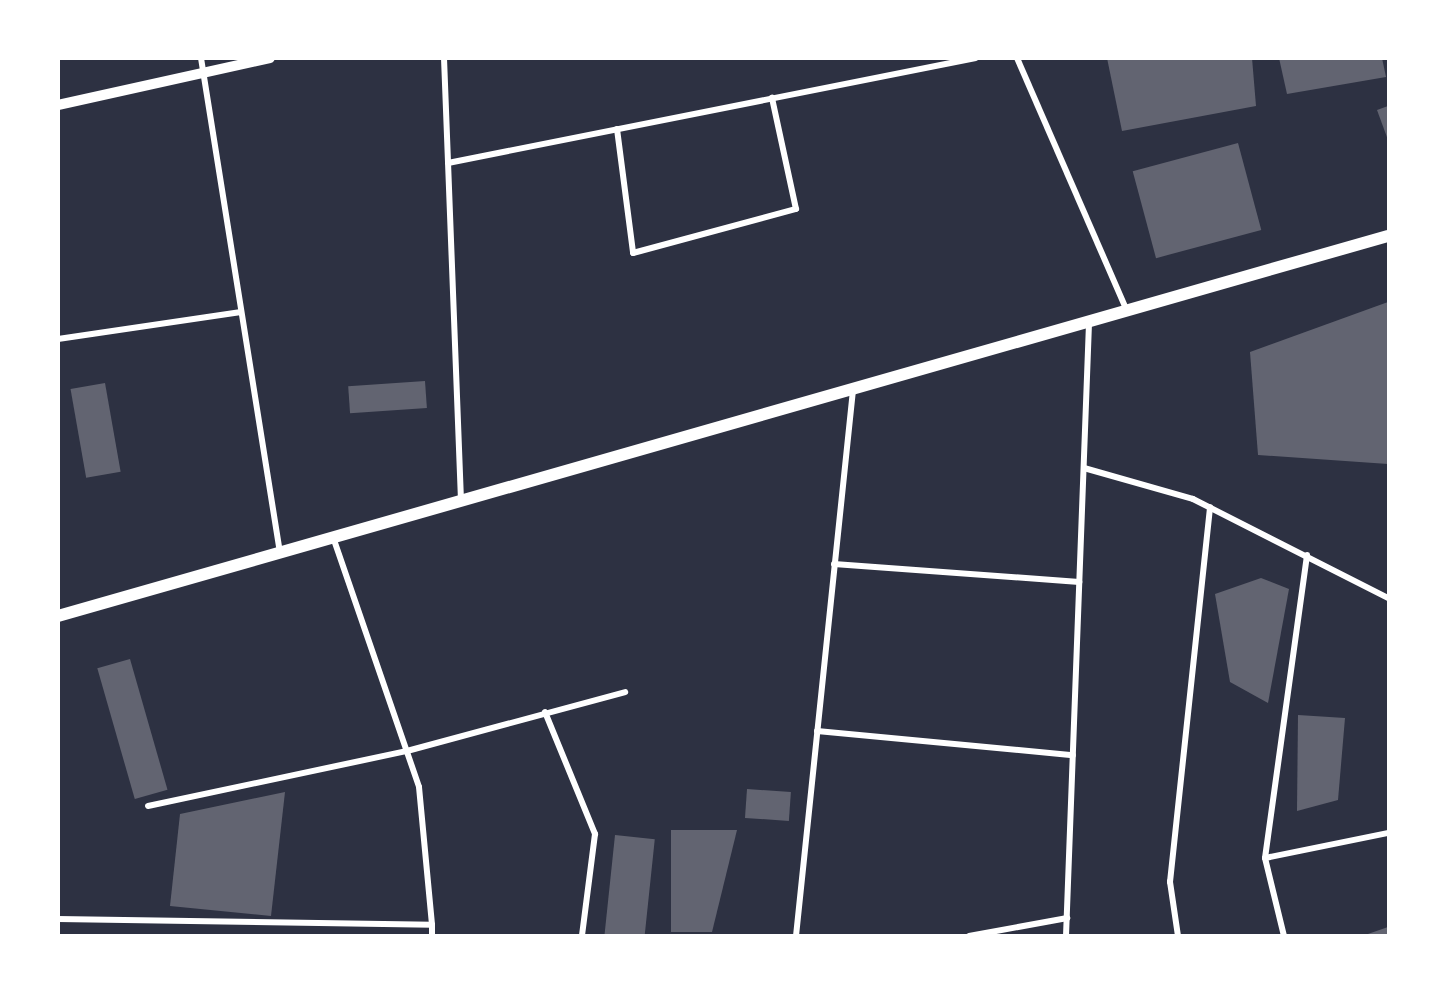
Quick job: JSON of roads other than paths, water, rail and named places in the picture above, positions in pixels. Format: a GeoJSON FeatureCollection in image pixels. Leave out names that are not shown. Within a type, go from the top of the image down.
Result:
{"type":"FeatureCollection","features":[{"type":"Feature","properties":{"kind":"main road"},"geometry":{"type":"LineString","coordinates":[[58,616],[1389,236]]}},
{"type":"Feature","properties":{"kind":"street"},"geometry":{"type":"LineString","coordinates":[[201,58],[280,553]]}},
{"type":"Feature","properties":{"kind":"street"},"geometry":{"type":"LineString","coordinates":[[58,105],[270,58]]}},
{"type":"Feature","properties":{"kind":"street"},"geometry":{"type":"LineString","coordinates":[[444,58],[461,501]]}},
{"type":"Feature","properties":{"kind":"street"},"geometry":{"type":"LineString","coordinates":[[448,163],[976,58]]}},
{"type":"Feature","properties":{"kind":"street"},"geometry":{"type":"LineString","coordinates":[[1017,58],[1127,311]]}},
{"type":"Feature","properties":{"kind":"street"},"geometry":{"type":"LineString","coordinates":[[617,129],[633,253],[796,209],[772,98]]}},
{"type":"Feature","properties":{"kind":"street"},"geometry":{"type":"LineString","coordinates":[[58,339],[241,312]]}},
{"type":"Feature","properties":{"kind":"street"},"geometry":{"type":"LineString","coordinates":[[1066,936],[1089,321]]}},
{"type":"Feature","properties":{"kind":"street"},"geometry":{"type":"LineString","coordinates":[[796,936],[853,389]]}},
{"type":"Feature","properties":{"kind":"street"},"geometry":{"type":"LineString","coordinates":[[1084,468],[1210,507],[1389,598]]}},
{"type":"Feature","properties":{"kind":"street"},"geometry":{"type":"LineString","coordinates":[[1178,936],[1170,882],[1210,507]]}},
{"type":"Feature","properties":{"kind":"street"},"geometry":{"type":"LineString","coordinates":[[333,537],[419,787],[432,936]]}},
{"type":"Feature","properties":{"kind":"street"},"geometry":{"type":"LineString","coordinates":[[1284,936],[1265,858],[1307,555]]}},
{"type":"Feature","properties":{"kind":"street"},"geometry":{"type":"LineString","coordinates":[[834,564],[1079,582]]}},
{"type":"Feature","properties":{"kind":"street"},"geometry":{"type":"LineString","coordinates":[[148,806],[407,751],[625,692]]}},
{"type":"Feature","properties":{"kind":"street"},"geometry":{"type":"LineString","coordinates":[[545,712],[595,834],[582,936]]}},
{"type":"Feature","properties":{"kind":"street"},"geometry":{"type":"LineString","coordinates":[[817,731],[1073,755]]}},
{"type":"Feature","properties":{"kind":"street"},"geometry":{"type":"LineString","coordinates":[[1265,858],[1389,833]]}},
{"type":"Feature","properties":{"kind":"street"},"geometry":{"type":"LineString","coordinates":[[969,936],[1067,918]]}},
{"type":"Feature","properties":{"kind":"street"},"geometry":{"type":"LineString","coordinates":[[58,919],[432,925]]}}]}
